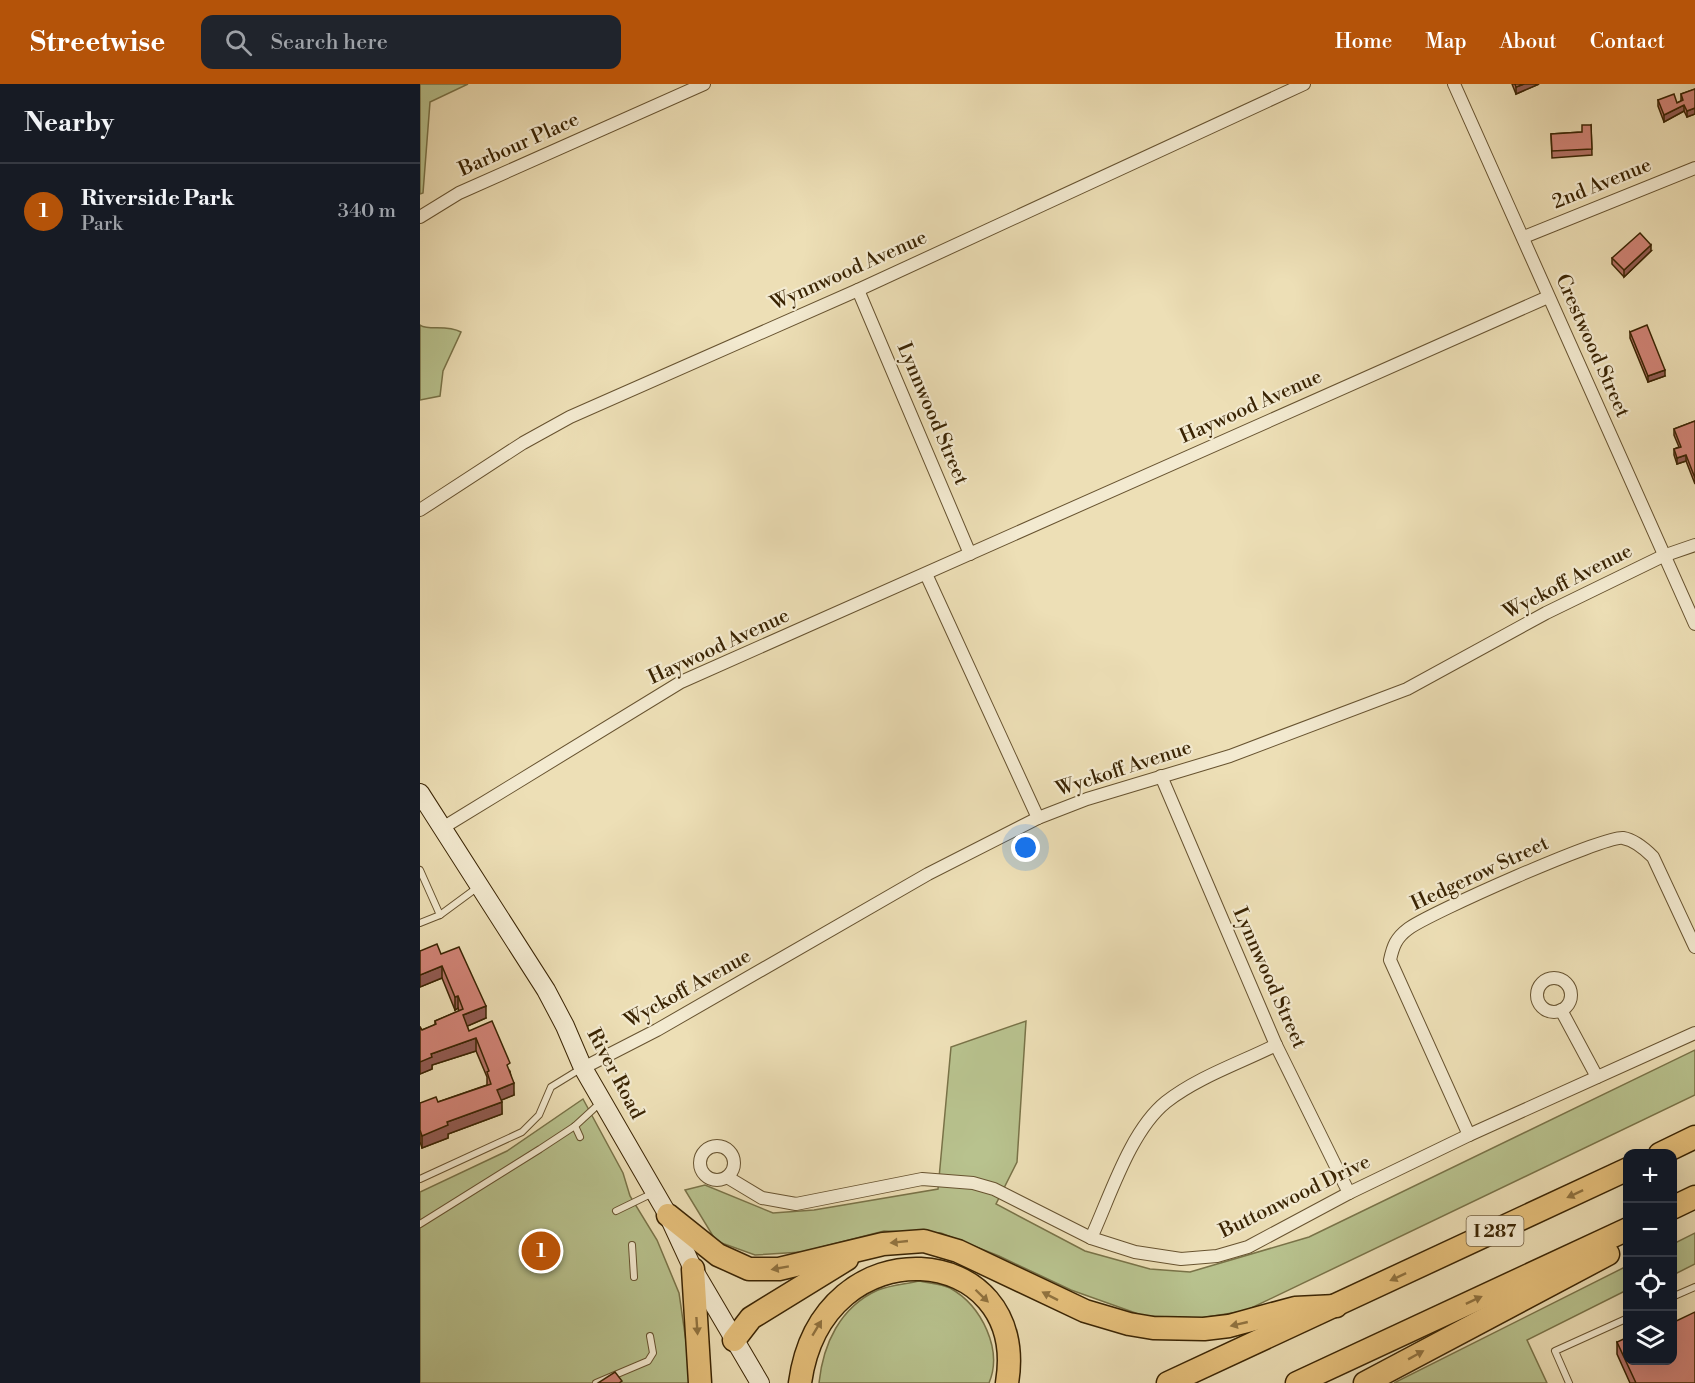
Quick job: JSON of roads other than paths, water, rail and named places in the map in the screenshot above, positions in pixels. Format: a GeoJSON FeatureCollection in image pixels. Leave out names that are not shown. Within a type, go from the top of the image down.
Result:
{"type":"FeatureCollection","features":[{"type":"Feature","properties":{"kind":"highway"},"geometry":{"type":"LineString","coordinates":[[1670,1149],[1695,1137]]}},
{"type":"Feature","properties":{"kind":"highway","name":"I 287"},"geometry":{"type":"LineString","coordinates":[[1168,1383],[1623,1171]]}},
{"type":"Feature","properties":{"kind":"highway"},"geometry":{"type":"LineString","coordinates":[[1677,1206],[1695,1197]]}},
{"type":"Feature","properties":{"kind":"highway"},"geometry":{"type":"LineString","coordinates":[[668,1215],[718,1255],[749,1269],[779,1269],[905,1240],[941,1244],[1077,1308],[1129,1324],[1153,1328],[1204,1329],[1229,1326],[1295,1308],[1336,1306]]}},
{"type":"Feature","properties":{"kind":"highway","name":"I 287"},"geometry":{"type":"LineString","coordinates":[[1297,1383],[1623,1231]]}},
{"type":"Feature","properties":{"kind":"highway"},"geometry":{"type":"LineString","coordinates":[[1365,1383],[1468,1326],[1623,1248]]}},
{"type":"Feature","properties":{"kind":"highway"},"geometry":{"type":"LineString","coordinates":[[734,1340],[751,1318],[858,1251]]}},
{"type":"Feature","properties":{"kind":"highway"},"geometry":{"type":"LineString","coordinates":[[800,1383],[809,1342],[818,1324],[846,1293],[883,1273],[923,1268],[957,1278],[972,1287],[986,1299],[999,1316],[1010,1347],[1007,1383]]}},
{"type":"Feature","properties":{"kind":"highway"},"geometry":{"type":"LineString","coordinates":[[693,1269],[700,1383]]}},
{"type":"Feature","properties":{"kind":"street","name":"Barbour Place"},"geometry":{"type":"LineString","coordinates":[[420,217],[459,193],[704,84]]}},
{"type":"Feature","properties":{"kind":"street","name":"Wynnwood Avenue"},"geometry":{"type":"LineString","coordinates":[[420,510],[523,443],[570,417],[858,290],[1304,84]]}},
{"type":"Feature","properties":{"kind":"street","name":"Crestwood Street"},"geometry":{"type":"LineString","coordinates":[[1454,84],[1695,624]]}},
{"type":"Feature","properties":{"kind":"street","name":"2nd Avenue"},"geometry":{"type":"LineString","coordinates":[[1524,237],[1695,168]]}},
{"type":"Feature","properties":{"kind":"street","name":"Lynnwood Street"},"geometry":{"type":"LineString","coordinates":[[858,290],[970,554]]}},
{"type":"Feature","properties":{"kind":"street","name":"Haywood Avenue"},"geometry":{"type":"LineString","coordinates":[[444,827],[681,682],[1548,297]]}},
{"type":"Feature","properties":{"kind":"street","name":"Wyckoff Avenue"},"geometry":{"type":"LineString","coordinates":[[583,1068],[657,1030],[928,874],[1038,818],[1285,737],[1407,689],[1546,613],[1664,556],[1695,545]]}},
{"type":"Feature","properties":{"kind":"street"},"geometry":{"type":"LineString","coordinates":[[926,574],[1038,818]]}},
{"type":"Feature","properties":{"kind":"street","name":"Lynnwood Street"},"geometry":{"type":"LineString","coordinates":[[1161,776],[1276,1045],[1349,1193]]}},
{"type":"Feature","properties":{"kind":"street","name":"River Road"},"geometry":{"type":"LineString","coordinates":[[420,793],[444,827],[546,990],[583,1068],[668,1215],[693,1269],[760,1383]]}},
{"type":"Feature","properties":{"kind":"street","name":"Hedgerow Street"},"geometry":{"type":"LineString","coordinates":[[1469,1136],[1390,960],[1395,941],[1409,928],[1512,879],[1600,842],[1622,837],[1642,846],[1653,858],[1695,947]]}},
{"type":"Feature","properties":{"kind":"street"},"geometry":{"type":"LineString","coordinates":[[1561,1010],[1596,1077]]}},
{"type":"Feature","properties":{"kind":"street","name":"Buttonwood Drive"},"geometry":{"type":"LineString","coordinates":[[727,1177],[762,1198],[796,1203],[921,1179],[973,1183],[994,1189],[1091,1238],[1135,1252],[1181,1259],[1217,1256],[1248,1246],[1349,1193],[1695,1033]]}},
{"type":"Feature","properties":{"kind":"street"},"geometry":{"type":"LineString","coordinates":[[1091,1238],[1135,1142],[1165,1104],[1188,1088],[1276,1045]]}},
{"type":"Feature","properties":{"kind":"lane"},"geometry":{"type":"LineString","coordinates":[[420,870],[440,915]]}},
{"type":"Feature","properties":{"kind":"lane"},"geometry":{"type":"LineString","coordinates":[[420,923],[440,915],[479,886]]}},
{"type":"Feature","properties":{"kind":"lane"},"geometry":{"type":"LineString","coordinates":[[420,1177],[522,1132],[539,1115],[551,1087],[583,1068]]}},
{"type":"Feature","properties":{"kind":"lane"},"geometry":{"type":"LineString","coordinates":[[420,1224],[575,1126],[602,1101]]}},
{"type":"Feature","properties":{"kind":"lane"},"geometry":{"type":"LineString","coordinates":[[575,1126],[580,1137]]}},
{"type":"Feature","properties":{"kind":"lane"},"geometry":{"type":"LineString","coordinates":[[615,1211],[655,1192]]}},
{"type":"Feature","properties":{"kind":"lane"},"geometry":{"type":"LineString","coordinates":[[632,1245],[634,1277]]}},
{"type":"Feature","properties":{"kind":"lane"},"geometry":{"type":"LineString","coordinates":[[1677,1295],[1695,1287]]}},
{"type":"Feature","properties":{"kind":"lane"},"geometry":{"type":"LineString","coordinates":[[1569,1383],[1555,1351],[1623,1319]]}},
{"type":"Feature","properties":{"kind":"lane"},"geometry":{"type":"LineString","coordinates":[[596,1383],[638,1366],[652,1357],[650,1336]]}},
{"type":"Feature","properties":{"kind":"place","name":"Riverside Park"},"geometry":{"type":"Point","coordinates":[541,1251]}}]}
